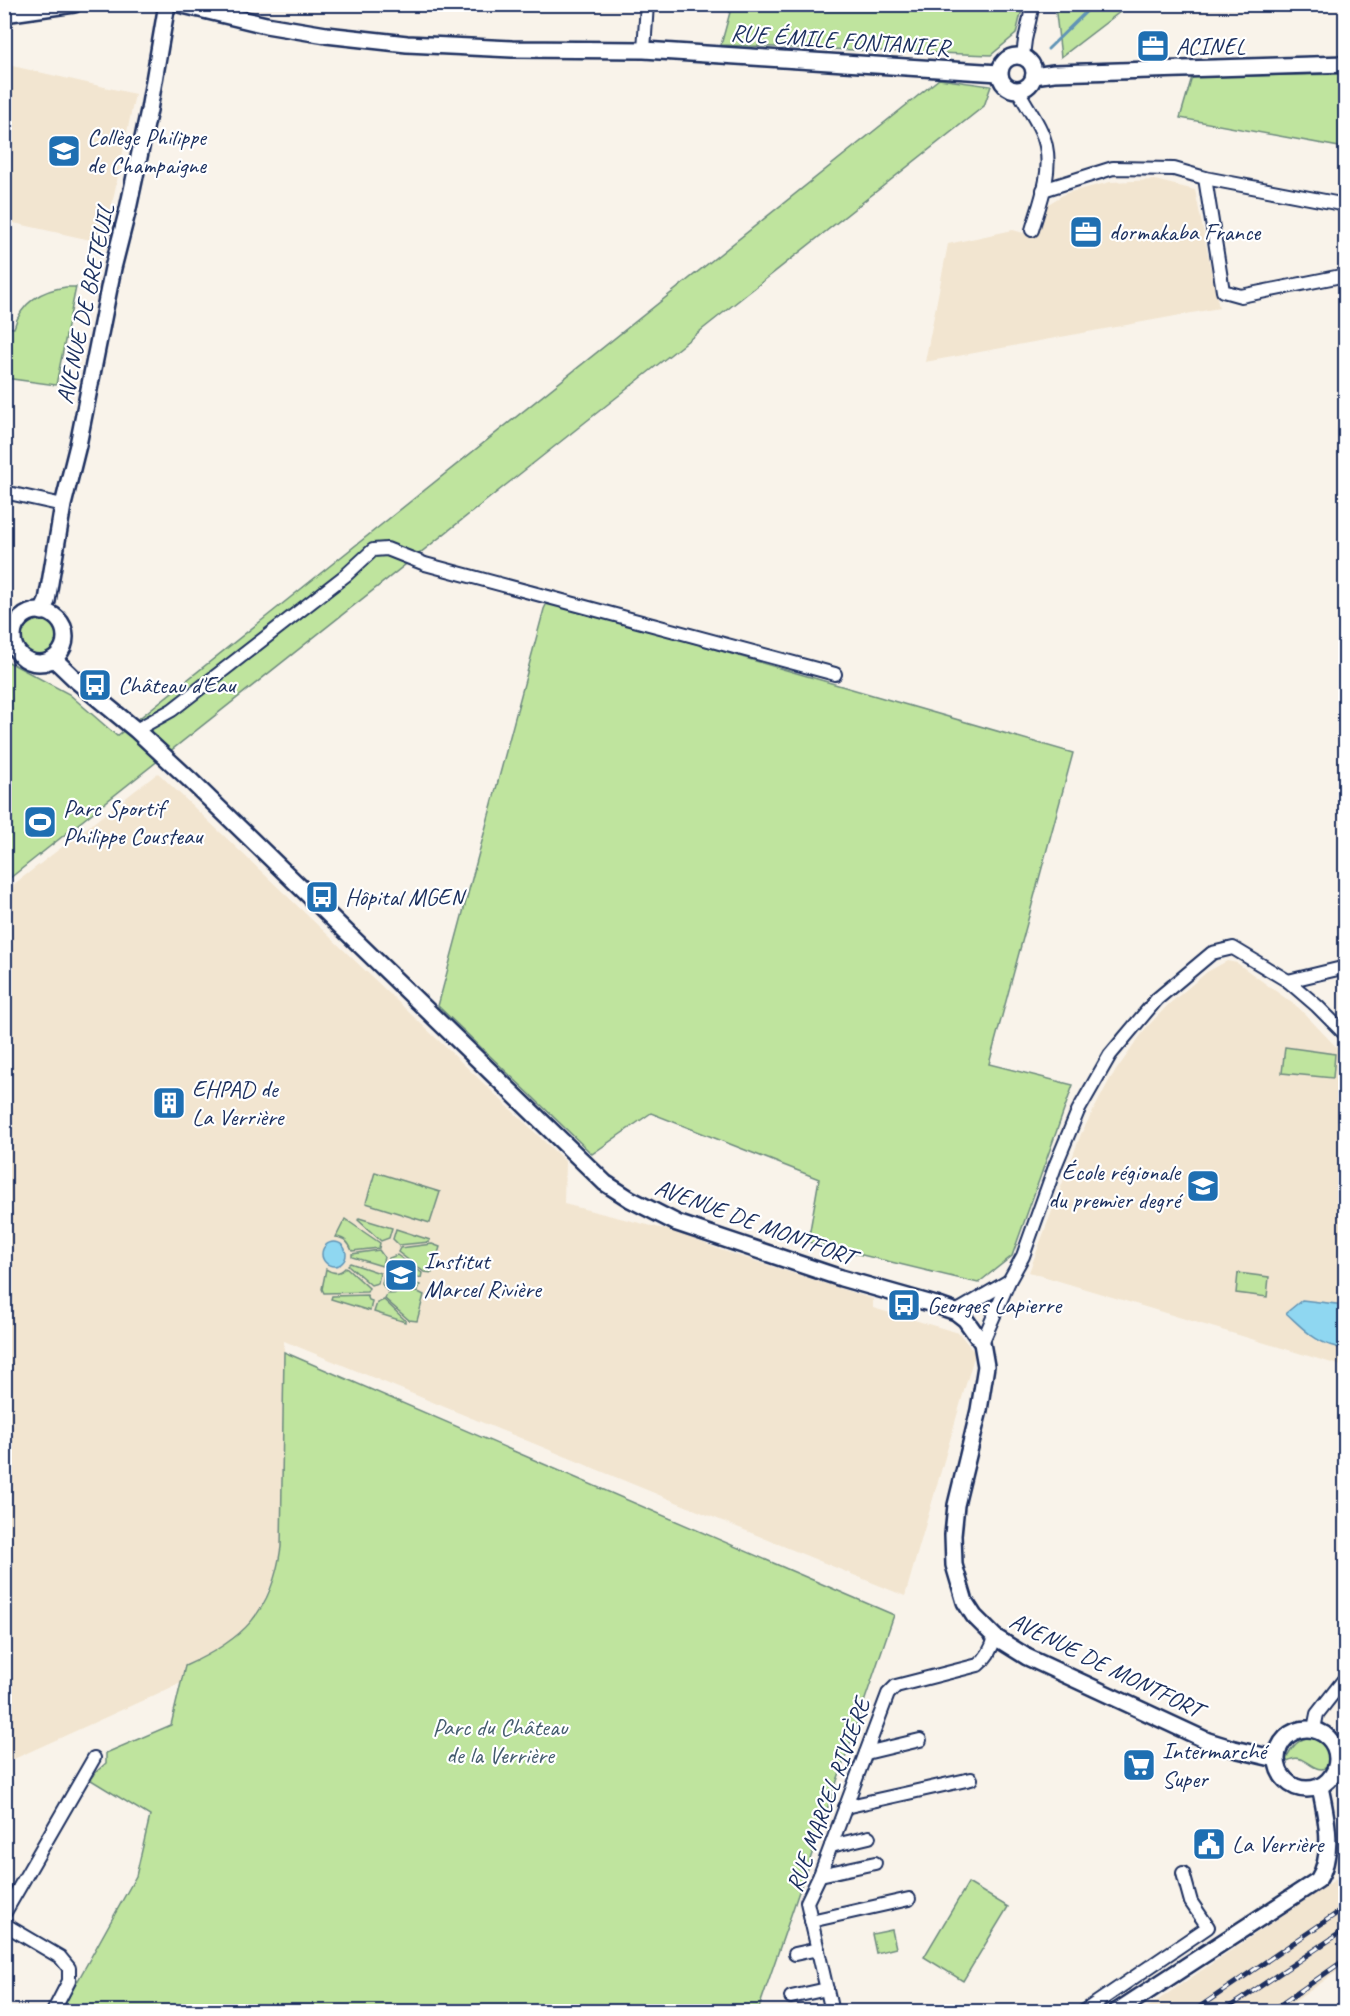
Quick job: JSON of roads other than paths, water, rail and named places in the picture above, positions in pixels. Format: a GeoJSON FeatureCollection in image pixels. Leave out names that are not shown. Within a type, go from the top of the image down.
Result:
{"type":"FeatureCollection","features":[{"type":"Feature","properties":{"kind":"street"},"geometry":{"type":"LineString","coordinates":[[4,15],[74,4]]}},
{"type":"Feature","properties":{"kind":"street","name":"AVENUE DE BRETEUIL"},"geometry":{"type":"LineString","coordinates":[[42,612],[47,601],[63,505],[78,445],[113,268],[138,165],[167,4]]}},
{"type":"Feature","properties":{"kind":"street"},"geometry":{"type":"LineString","coordinates":[[644,50],[647,4]]}},
{"type":"Feature","properties":{"kind":"street"},"geometry":{"type":"LineString","coordinates":[[1023,56],[1033,4]]}},
{"type":"Feature","properties":{"kind":"street","name":"RUE ÉMILE FONTANIER"},"geometry":{"type":"LineString","coordinates":[[186,5],[266,25],[326,35],[407,44],[512,49],[644,50],[999,73]]}},
{"type":"Feature","properties":{"kind":"street"},"geometry":{"type":"LineString","coordinates":[[1023,56],[1032,64],[1034,76],[1029,86],[1018,90],[1007,87],[1003,84],[999,73],[1000,67],[1007,58],[1023,56]]}},
{"type":"Feature","properties":{"kind":"street"},"geometry":{"type":"LineString","coordinates":[[1034,76],[1346,64]]}},
{"type":"Feature","properties":{"kind":"street"},"geometry":{"type":"LineString","coordinates":[[1018,90],[1046,145],[1048,163],[1032,230]]}},
{"type":"Feature","properties":{"kind":"street"},"geometry":{"type":"LineString","coordinates":[[1043,190],[1113,168],[1174,170],[1346,205]]}},
{"type":"Feature","properties":{"kind":"street"},"geometry":{"type":"LineString","coordinates":[[1205,178],[1223,291],[1240,296],[1346,274]]}},
{"type":"Feature","properties":{"kind":"street"},"geometry":{"type":"LineString","coordinates":[[4,492],[63,505]]}},
{"type":"Feature","properties":{"kind":"street"},"geometry":{"type":"LineString","coordinates":[[136,730],[172,710],[346,576],[373,550],[387,549],[425,564],[836,674]]}},
{"type":"Feature","properties":{"kind":"street"},"geometry":{"type":"LineString","coordinates":[[34,612],[42,612],[58,619],[63,627],[64,644],[54,659],[45,663],[30,661],[18,651],[9,636],[19,621],[34,612]]}},
{"type":"Feature","properties":{"kind":"street","name":"AVENUE DE MONTFORT"},"geometry":{"type":"LineString","coordinates":[[54,659],[190,780],[605,1183],[655,1213],[686,1227],[841,1278],[956,1312],[975,1330],[982,1342],[986,1366],[985,1384],[956,1505],[952,1549],[954,1565],[965,1602],[974,1616],[995,1637],[1028,1657],[1208,1741],[1276,1758]]}},
{"type":"Feature","properties":{"kind":"street"},"geometry":{"type":"LineString","coordinates":[[982,1342],[1009,1281],[1023,1256],[1078,1111],[1110,1055],[1157,999],[1212,954],[1233,948],[1288,981],[1346,1035]]}},
{"type":"Feature","properties":{"kind":"street"},"geometry":{"type":"LineString","coordinates":[[1288,981],[1346,967]]}},
{"type":"Feature","properties":{"kind":"street"},"geometry":{"type":"LineString","coordinates":[[956,1312],[1009,1281]]}},
{"type":"Feature","properties":{"kind":"street","name":"RUE MARCEL RIVIÈRE"},"geometry":{"type":"LineString","coordinates":[[832,2012],[807,1902],[820,1875],[888,1694],[896,1686],[978,1665],[992,1647],[995,1637]]}},
{"type":"Feature","properties":{"kind":"street"},"geometry":{"type":"LineString","coordinates":[[1314,1729],[1317,1714],[1346,1677]]}},
{"type":"Feature","properties":{"kind":"street"},"geometry":{"type":"LineString","coordinates":[[1314,1729],[1329,1737],[1341,1756],[1338,1760],[1340,1774],[1320,1787],[1298,1788],[1282,1776],[1276,1758],[1282,1742],[1288,1735],[1296,1730],[1314,1729]]}},
{"type":"Feature","properties":{"kind":"street"},"geometry":{"type":"LineString","coordinates":[[866,1753],[920,1740]]}},
{"type":"Feature","properties":{"kind":"street"},"geometry":{"type":"LineString","coordinates":[[4,1914],[94,1758]]}},
{"type":"Feature","properties":{"kind":"street"},"geometry":{"type":"LineString","coordinates":[[845,1807],[970,1779]]}},
{"type":"Feature","properties":{"kind":"street"},"geometry":{"type":"LineString","coordinates":[[1116,2012],[1318,1880],[1323,1873],[1328,1830],[1320,1787]]}},
{"type":"Feature","properties":{"kind":"street"},"geometry":{"type":"LineString","coordinates":[[831,1846],[869,1837]]}},
{"type":"Feature","properties":{"kind":"street"},"geometry":{"type":"LineString","coordinates":[[820,1875],[875,1863]]}},
{"type":"Feature","properties":{"kind":"street"},"geometry":{"type":"LineString","coordinates":[[1183,1873],[1191,1902],[1214,1935],[1218,1945]]}},
{"type":"Feature","properties":{"kind":"street"},"geometry":{"type":"LineString","coordinates":[[811,1922],[909,1899]]}},
{"type":"Feature","properties":{"kind":"street"},"geometry":{"type":"LineString","coordinates":[[4,1924],[60,1957],[69,1968],[69,1981],[53,2012]]}},
{"type":"Feature","properties":{"kind":"street"},"geometry":{"type":"LineString","coordinates":[[1083,2012],[1208,1927]]}},
{"type":"Feature","properties":{"kind":"street"},"geometry":{"type":"LineString","coordinates":[[795,1954],[818,1949]]}},
{"type":"Feature","properties":{"kind":"street"},"geometry":{"type":"LineString","coordinates":[[791,1998],[827,1989]]}},
{"type":"Feature","properties":{"kind":"water"},"geometry":{"type":"Polygon","coordinates":[[[334,1242],[343,1245],[346,1254],[343,1263],[334,1266],[325,1263],[322,1254],[325,1245],[334,1242]]]}},
{"type":"Feature","properties":{"kind":"water"},"geometry":{"type":"Polygon","coordinates":[[[1302,1300],[1345,1305],[1345,1349],[1319,1340],[1286,1313],[1302,1300]]]}},
{"type":"Feature","properties":{"kind":"waterway"},"geometry":{"type":"LineString","coordinates":[[1048,49],[1094,4]]}},
{"type":"Feature","properties":{"kind":"railway"},"geometry":{"type":"LineString","coordinates":[[1192,2012],[1346,1907]]}},
{"type":"Feature","properties":{"kind":"railway"},"geometry":{"type":"LineString","coordinates":[[1222,2012],[1346,1929]]}},
{"type":"Feature","properties":{"kind":"railway"},"geometry":{"type":"LineString","coordinates":[[1270,2012],[1346,1959]]}},
{"type":"Feature","properties":{"kind":"place","name":"ACINEL"},"geometry":{"type":"Point","coordinates":[1153,46]}},
{"type":"Feature","properties":{"kind":"place","name":"Collège Philippe de Champaigne"},"geometry":{"type":"Point","coordinates":[64,151]}},
{"type":"Feature","properties":{"kind":"place","name":"dormakaba France"},"geometry":{"type":"Point","coordinates":[1086,232]}},
{"type":"Feature","properties":{"kind":"place","name":"Château d'Eau"},"geometry":{"type":"Point","coordinates":[95,685]}},
{"type":"Feature","properties":{"kind":"place","name":"Parc Sportif Philippe Cousteau"},"geometry":{"type":"Point","coordinates":[40,822]}},
{"type":"Feature","properties":{"kind":"place","name":"Hôpital MGEN"},"geometry":{"type":"Point","coordinates":[322,897]}},
{"type":"Feature","properties":{"kind":"place","name":"EHPAD de La Verrière"},"geometry":{"type":"Point","coordinates":[169,1103]}},
{"type":"Feature","properties":{"kind":"place","name":"École régionale du premier degré"},"geometry":{"type":"Point","coordinates":[1203,1186]}},
{"type":"Feature","properties":{"kind":"place","name":"Institut Marcel Rivière"},"geometry":{"type":"Point","coordinates":[401,1275]}},
{"type":"Feature","properties":{"kind":"place","name":"Georges Lapierre"},"geometry":{"type":"Point","coordinates":[904,1305]}},
{"type":"Feature","properties":{"kind":"place","name":"Intermarché Super"},"geometry":{"type":"Point","coordinates":[1139,1765]}},
{"type":"Feature","properties":{"kind":"place","name":"La Verrière"},"geometry":{"type":"Point","coordinates":[1209,1844]}},
{"type":"Feature","properties":{"kind":"park label","name":"Parc du Château de la Verrière"},"geometry":{"type":"Point","coordinates":[500,1741]}}]}
